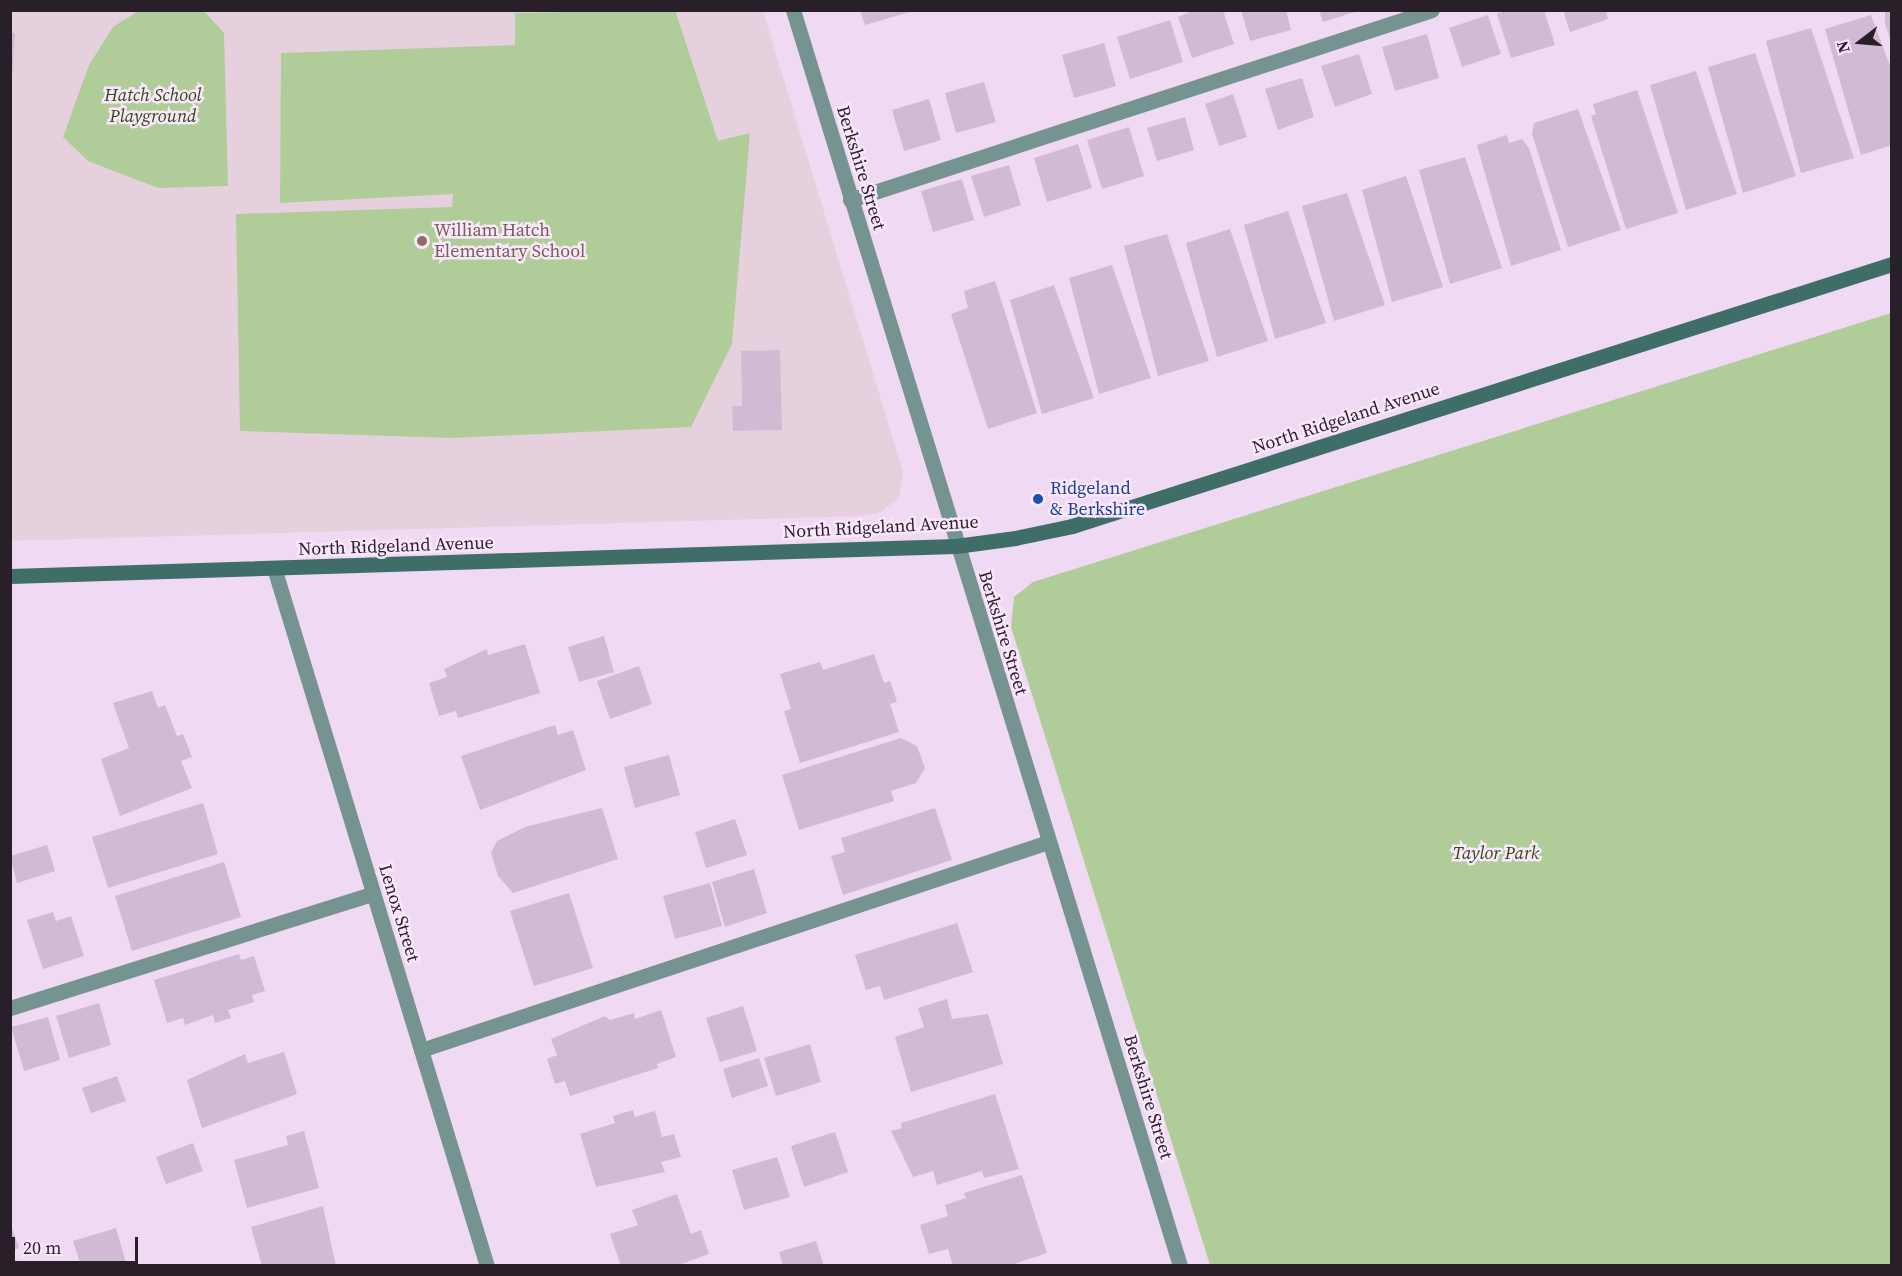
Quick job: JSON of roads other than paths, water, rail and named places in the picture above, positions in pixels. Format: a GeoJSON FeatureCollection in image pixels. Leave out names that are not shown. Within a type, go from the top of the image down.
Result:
{"type":"FeatureCollection","features":[{"type":"Feature","properties":{"kind":"street","name":"Berkshire Street"},"geometry":{"type":"LineString","coordinates":[[793,10],[956,546],[1180,1266]]}},
{"type":"Feature","properties":{"kind":"street"},"geometry":{"type":"LineString","coordinates":[[850,200],[1432,10]]}},
{"type":"Feature","properties":{"kind":"street","name":"North Ridgeland Avenue"},"geometry":{"type":"LineString","coordinates":[[10,576],[275,570],[956,546],[1072,526],[1892,264]]}},
{"type":"Feature","properties":{"kind":"street","name":"Lenox Street"},"geometry":{"type":"LineString","coordinates":[[275,570],[487,1266]]}},
{"type":"Feature","properties":{"kind":"street"},"geometry":{"type":"LineString","coordinates":[[421,1050],[1048,842]]}},
{"type":"Feature","properties":{"kind":"street"},"geometry":{"type":"LineString","coordinates":[[10,1008],[372,894]]}},
{"type":"Feature","properties":{"kind":"place","name":"William Hatch Elementary School"},"geometry":{"type":"Point","coordinates":[422,241]}},
{"type":"Feature","properties":{"kind":"place","name":"Ridgeland & Berkshire"},"geometry":{"type":"Point","coordinates":[1038,499]}},
{"type":"Feature","properties":{"kind":"park label","name":"Hatch School Playground"},"geometry":{"type":"Point","coordinates":[153,106]}},
{"type":"Feature","properties":{"kind":"park label","name":"Taylor Park"},"geometry":{"type":"Point","coordinates":[1496,853]}}]}
